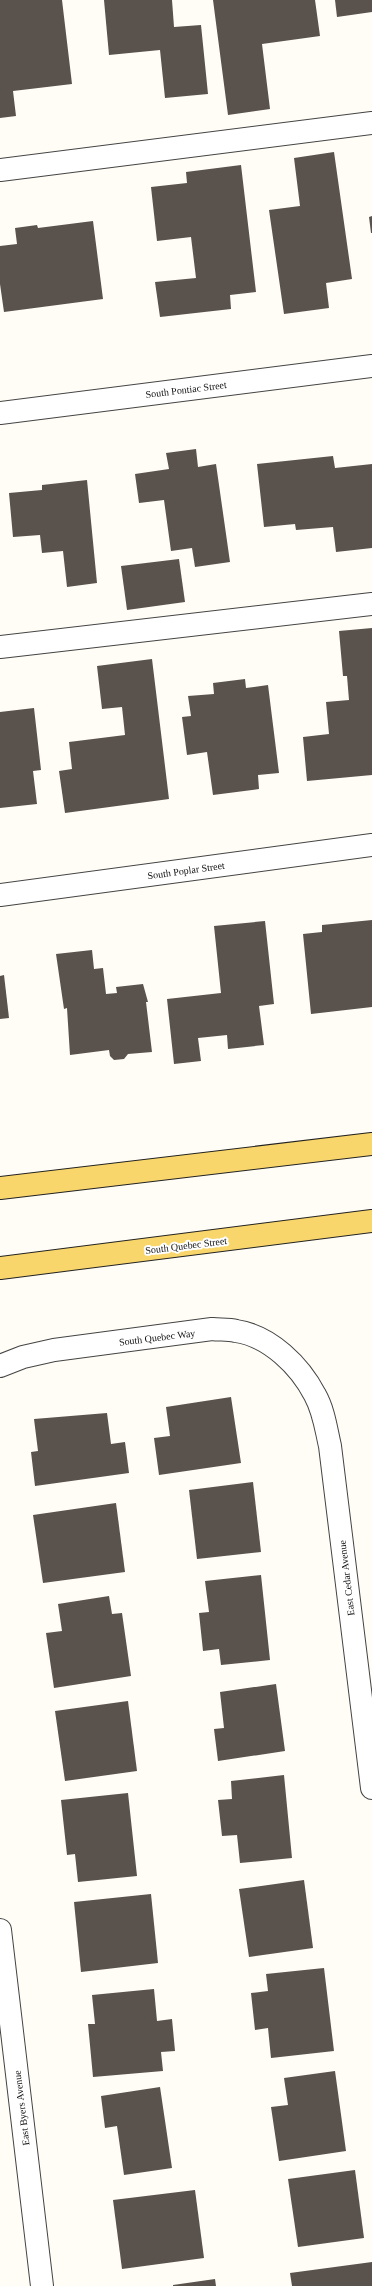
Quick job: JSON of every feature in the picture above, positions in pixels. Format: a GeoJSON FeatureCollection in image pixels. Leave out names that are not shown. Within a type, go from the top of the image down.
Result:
{"type":"FeatureCollection","features":[{"type":"Feature","properties":{"kind":"main road"},"geometry":{"type":"LineString","coordinates":[[0,1188],[372,1144]]}},
{"type":"Feature","properties":{"kind":"main road","name":"South Quebec Street"},"geometry":{"type":"LineString","coordinates":[[0,1268],[372,1221]]}},
{"type":"Feature","properties":{"kind":"street"},"geometry":{"type":"LineString","coordinates":[[0,170],[372,123]]}},
{"type":"Feature","properties":{"kind":"street","name":"South Pontiac Street"},"geometry":{"type":"LineString","coordinates":[[0,413],[372,366]]}},
{"type":"Feature","properties":{"kind":"street"},"geometry":{"type":"LineString","coordinates":[[0,646],[372,604]]}},
{"type":"Feature","properties":{"kind":"street","name":"South Poplar Street"},"geometry":{"type":"LineString","coordinates":[[0,895],[372,845]]}},
{"type":"Feature","properties":{"kind":"street","name":"South Quebec Way"},"geometry":{"type":"LineString","coordinates":[[0,1366],[23,1357],[54,1350],[212,1330],[237,1331],[262,1339],[284,1354],[302,1374]]}},
{"type":"Feature","properties":{"kind":"street","name":"East Cedar Avenue"},"geometry":{"type":"LineString","coordinates":[[302,1374],[316,1396],[324,1416],[330,1446],[368,1723],[372,1788]]}},
{"type":"Feature","properties":{"kind":"street","name":"East Byers Avenue"},"geometry":{"type":"LineString","coordinates":[[0,1930],[42,2286]]}},
{"type":"Feature","properties":{"kind":"building"},"geometry":{"type":"Polygon","coordinates":[[[0,0],[62,0],[72,84],[13,91],[16,116],[0,118],[0,0]]]}},
{"type":"Feature","properties":{"kind":"building"},"geometry":{"type":"Polygon","coordinates":[[[104,0],[172,0],[174,27],[201,25],[208,94],[165,98],[160,50],[109,55],[104,0]]]}},
{"type":"Feature","properties":{"kind":"building"},"geometry":{"type":"Polygon","coordinates":[[[213,0],[315,0],[320,36],[262,44],[270,109],[228,115],[213,0]]]}},
{"type":"Feature","properties":{"kind":"building"},"geometry":{"type":"Polygon","coordinates":[[[335,0],[372,0],[372,12],[337,17],[335,0]]]}},
{"type":"Feature","properties":{"kind":"building"},"geometry":{"type":"Polygon","coordinates":[[[334,152],[352,279],[326,283],[329,308],[284,314],[269,210],[300,206],[294,158],[334,152]]]}},
{"type":"Feature","properties":{"kind":"building"},"geometry":{"type":"Polygon","coordinates":[[[241,165],[256,292],[230,295],[231,309],[160,317],[155,282],[196,278],[191,237],[157,241],[151,187],[187,183],[186,172],[241,165]]]}},
{"type":"Feature","properties":{"kind":"building"},"geometry":{"type":"Polygon","coordinates":[[[372,216],[372,233],[371,233],[369,217],[372,216]]]}},
{"type":"Feature","properties":{"kind":"building"},"geometry":{"type":"Polygon","coordinates":[[[93,221],[103,299],[4,312],[0,284],[0,246],[17,244],[15,228],[37,225],[38,228],[93,221]]]}},
{"type":"Feature","properties":{"kind":"building"},"geometry":{"type":"Polygon","coordinates":[[[196,449],[198,467],[216,464],[230,562],[195,567],[192,548],[171,551],[164,500],[139,503],[135,474],[169,469],[166,453],[196,449]]]}},
{"type":"Feature","properties":{"kind":"building"},"geometry":{"type":"Polygon","coordinates":[[[333,456],[335,468],[372,464],[372,548],[336,552],[333,527],[296,530],[295,524],[264,527],[257,464],[333,456]]]}},
{"type":"Feature","properties":{"kind":"building"},"geometry":{"type":"Polygon","coordinates":[[[87,480],[97,583],[67,587],[63,551],[42,553],[40,535],[13,537],[9,493],[42,490],[42,485],[87,480]]]}},
{"type":"Feature","properties":{"kind":"building"},"geometry":{"type":"Polygon","coordinates":[[[179,559],[185,602],[127,610],[121,566],[179,559]]]}},
{"type":"Feature","properties":{"kind":"building"},"geometry":{"type":"Polygon","coordinates":[[[372,628],[372,775],[307,781],[303,737],[329,734],[326,702],[349,700],[347,676],[343,676],[339,631],[372,628]]]}},
{"type":"Feature","properties":{"kind":"building"},"geometry":{"type":"Polygon","coordinates":[[[152,659],[169,799],[65,813],[59,771],[72,769],[69,742],[125,735],[122,707],[102,709],[97,666],[152,659]]]}},
{"type":"Feature","properties":{"kind":"building"},"geometry":{"type":"Polygon","coordinates":[[[245,679],[246,688],[268,685],[279,773],[258,775],[259,789],[213,795],[207,752],[187,755],[182,717],[191,716],[188,696],[214,694],[213,683],[245,679]]]}},
{"type":"Feature","properties":{"kind":"building"},"geometry":{"type":"Polygon","coordinates":[[[34,708],[41,770],[33,771],[37,804],[0,808],[0,712],[34,708]]]}},
{"type":"Feature","properties":{"kind":"building"},"geometry":{"type":"Polygon","coordinates":[[[372,920],[372,1007],[311,1014],[303,934],[322,932],[322,925],[372,920]]]}},
{"type":"Feature","properties":{"kind":"building"},"geometry":{"type":"Polygon","coordinates":[[[265,921],[274,1004],[259,1006],[264,1045],[228,1049],[227,1035],[198,1038],[201,1061],[174,1064],[167,999],[221,993],[214,926],[265,921]]]}},
{"type":"Feature","properties":{"kind":"building"},"geometry":{"type":"Polygon","coordinates":[[[92,950],[94,969],[103,968],[106,994],[117,993],[116,987],[143,984],[148,1002],[146,1002],[152,1052],[128,1054],[124,1059],[114,1060],[110,1056],[109,1050],[70,1055],[67,1008],[64,1009],[56,954],[92,950]]]}},
{"type":"Feature","properties":{"kind":"building"},"geometry":{"type":"Polygon","coordinates":[[[4,975],[9,1018],[0,1019],[0,976],[4,975]]]}},
{"type":"Feature","properties":{"kind":"building"},"geometry":{"type":"Polygon","coordinates":[[[231,1397],[241,1463],[159,1475],[154,1438],[170,1436],[166,1407],[231,1397]]]}},
{"type":"Feature","properties":{"kind":"building"},"geometry":{"type":"Polygon","coordinates":[[[107,1413],[111,1444],[125,1442],[129,1473],[35,1486],[31,1452],[38,1451],[34,1419],[107,1413]]]}},
{"type":"Feature","properties":{"kind":"building"},"geometry":{"type":"Polygon","coordinates":[[[253,1482],[261,1552],[197,1559],[189,1490],[253,1482]]]}},
{"type":"Feature","properties":{"kind":"building"},"geometry":{"type":"Polygon","coordinates":[[[116,1503],[125,1572],[43,1583],[33,1515],[116,1503]]]}},
{"type":"Feature","properties":{"kind":"building"},"geometry":{"type":"Polygon","coordinates":[[[261,1575],[270,1660],[221,1665],[219,1649],[203,1651],[199,1613],[209,1612],[205,1581],[261,1575]]]}},
{"type":"Feature","properties":{"kind":"building"},"geometry":{"type":"Polygon","coordinates":[[[109,1596],[112,1614],[122,1613],[131,1676],[54,1688],[46,1633],[62,1631],[58,1604],[109,1596]]]}},
{"type":"Feature","properties":{"kind":"building"},"geometry":{"type":"Polygon","coordinates":[[[276,1684],[285,1751],[218,1761],[214,1729],[224,1728],[220,1692],[276,1684]]]}},
{"type":"Feature","properties":{"kind":"building"},"geometry":{"type":"Polygon","coordinates":[[[128,1701],[137,1771],[65,1781],[55,1711],[128,1701]]]}},
{"type":"Feature","properties":{"kind":"building"},"geometry":{"type":"Polygon","coordinates":[[[284,1775],[292,1858],[240,1863],[237,1835],[222,1836],[218,1800],[232,1799],[231,1781],[284,1775]]]}},
{"type":"Feature","properties":{"kind":"building"},"geometry":{"type":"Polygon","coordinates":[[[128,1793],[137,1876],[78,1882],[75,1854],[67,1855],[61,1800],[128,1793]]]}},
{"type":"Feature","properties":{"kind":"building"},"geometry":{"type":"Polygon","coordinates":[[[304,1880],[313,1948],[249,1957],[239,1889],[304,1880]]]}},
{"type":"Feature","properties":{"kind":"building"},"geometry":{"type":"Polygon","coordinates":[[[151,1894],[158,1963],[81,1972],[74,1902],[151,1894]]]}},
{"type":"Feature","properties":{"kind":"building"},"geometry":{"type":"Polygon","coordinates":[[[324,1968],[334,2051],[271,2058],[268,2028],[255,2030],[251,1993],[268,1991],[266,1974],[324,1968]]]}},
{"type":"Feature","properties":{"kind":"building"},"geometry":{"type":"Polygon","coordinates":[[[154,1989],[157,2021],[172,2019],[175,2051],[161,2052],[163,2071],[93,2077],[88,2024],[95,2024],[92,1995],[154,1989]]]}},
{"type":"Feature","properties":{"kind":"building"},"geometry":{"type":"Polygon","coordinates":[[[335,2071],[346,2151],[279,2161],[271,2107],[288,2105],[284,2078],[335,2071]]]}},
{"type":"Feature","properties":{"kind":"building"},"geometry":{"type":"Polygon","coordinates":[[[160,2087],[172,2168],[124,2175],[117,2126],[105,2128],[101,2096],[160,2087]]]}},
{"type":"Feature","properties":{"kind":"building"},"geometry":{"type":"Polygon","coordinates":[[[355,2170],[364,2238],[298,2247],[288,2179],[355,2170]]]}},
{"type":"Feature","properties":{"kind":"building"},"geometry":{"type":"Polygon","coordinates":[[[195,2190],[204,2258],[122,2269],[113,2200],[195,2190]]]}},
{"type":"Feature","properties":{"kind":"building"},"geometry":{"type":"Polygon","coordinates":[[[372,2262],[372,2286],[292,2286],[290,2273],[372,2262]]]}},
{"type":"Feature","properties":{"kind":"building"},"geometry":{"type":"Polygon","coordinates":[[[215,2279],[216,2286],[173,2286],[173,2285],[215,2279]]]}}]}
